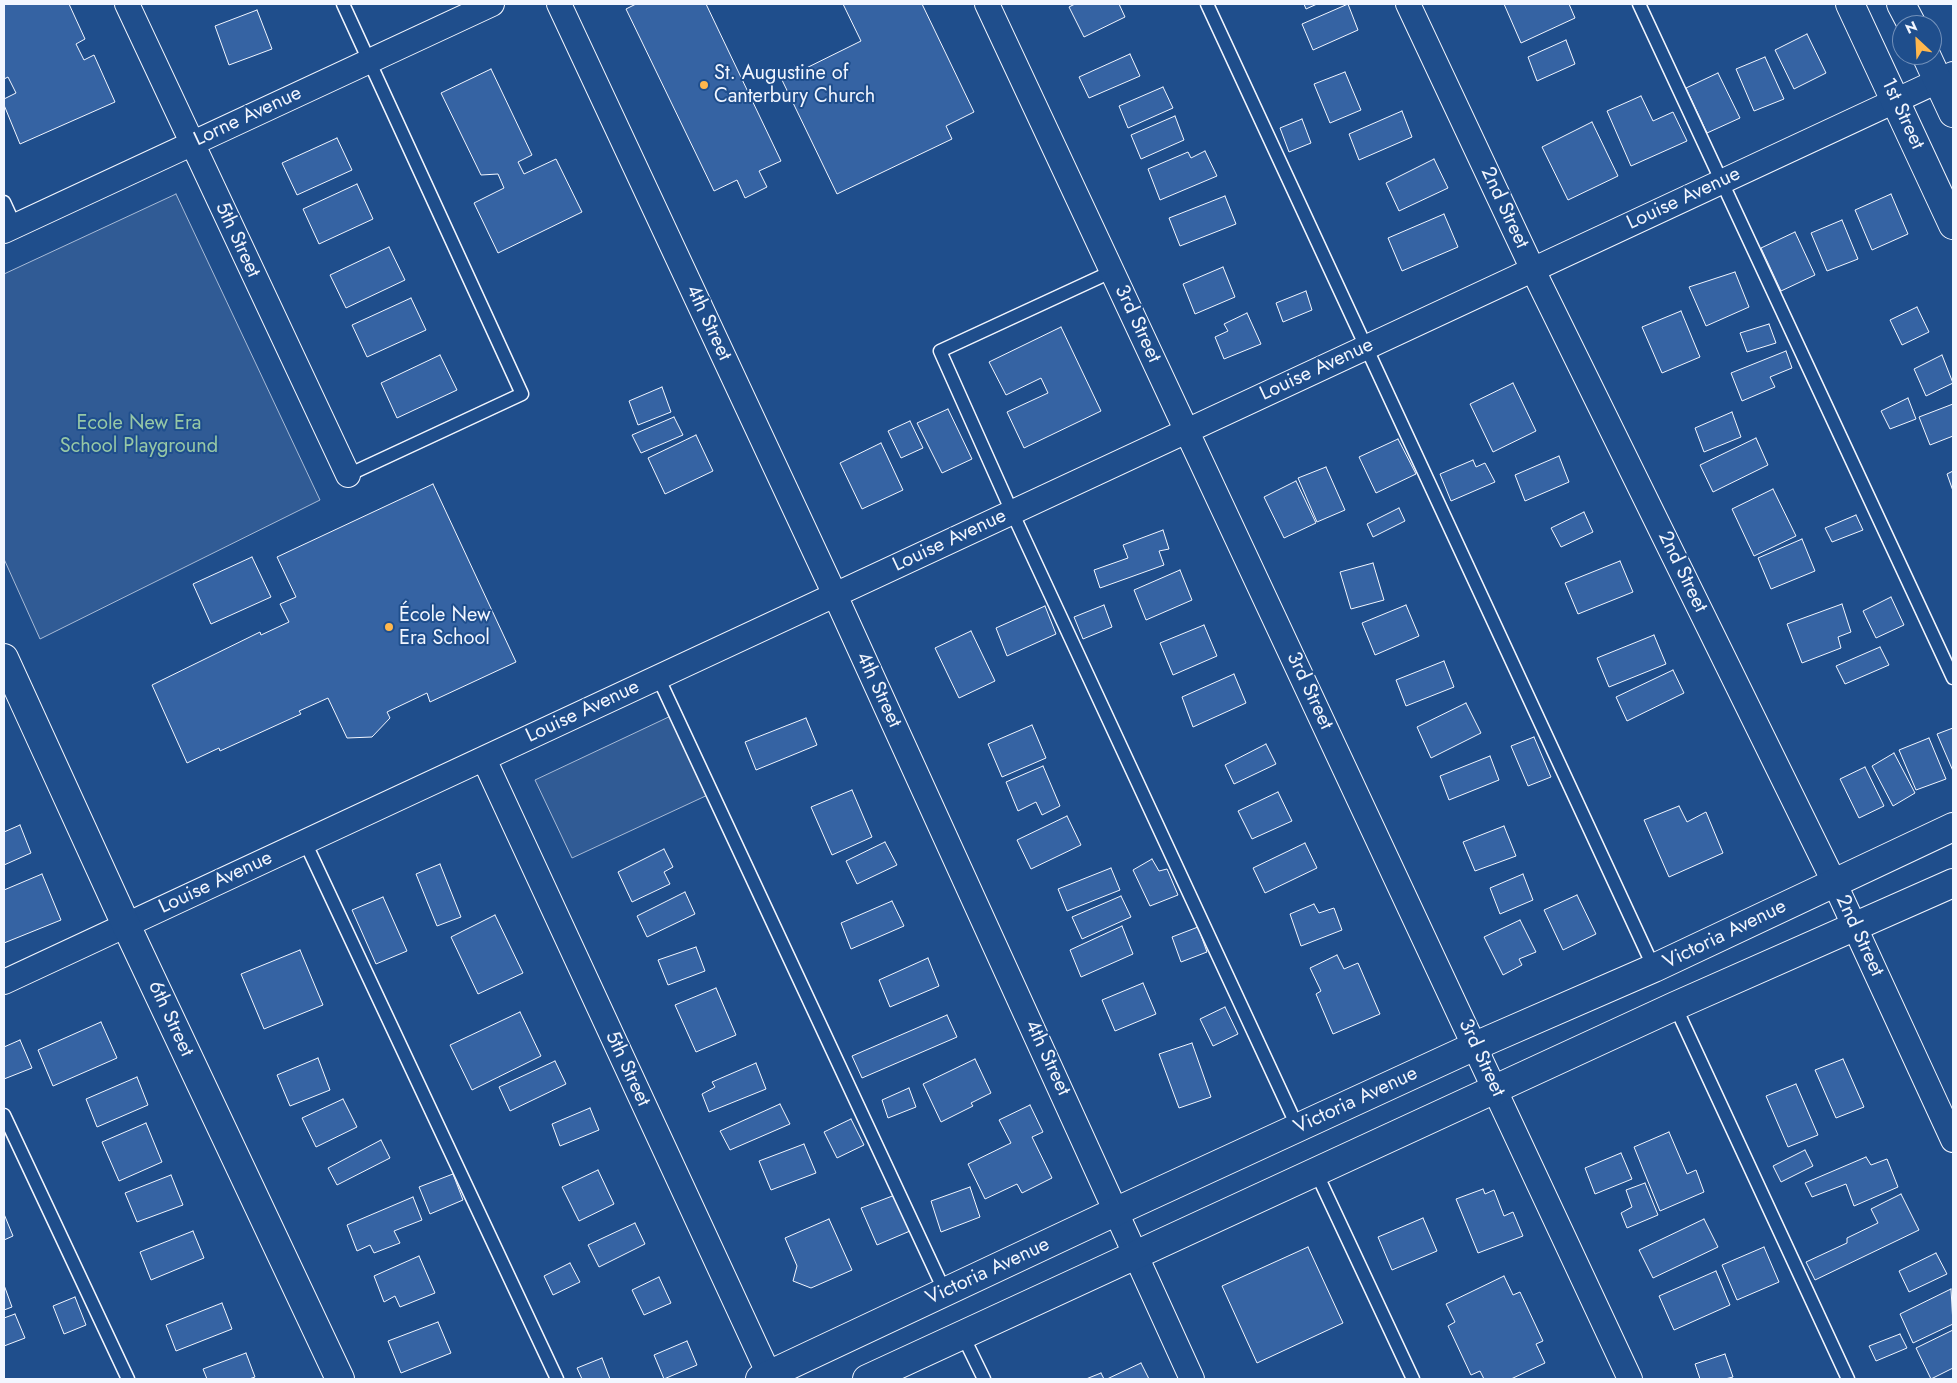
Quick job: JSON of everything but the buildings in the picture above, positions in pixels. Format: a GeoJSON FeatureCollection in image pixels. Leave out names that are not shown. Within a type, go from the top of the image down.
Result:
{"type":"FeatureCollection","features":[{"type":"Feature","properties":{"kind":"main road","name":"1st Street"},"geometry":{"type":"LineString","coordinates":[[1850,4],[1953,226]]}},
{"type":"Feature","properties":{"kind":"main road"},"geometry":{"type":"LineString","coordinates":[[1935,65],[1946,77],[1953,113]]}},
{"type":"Feature","properties":{"kind":"main road","name":"6th Street"},"geometry":{"type":"LineString","coordinates":[[4,658],[126,925],[340,1379]]}},
{"type":"Feature","properties":{"kind":"main road","name":"Victoria Avenue"},"geometry":{"type":"LineString","coordinates":[[767,1378],[1117,1211],[1475,1046],[1654,968],[1834,882],[1953,828]]}},
{"type":"Feature","properties":{"kind":"main road"},"geometry":{"type":"LineString","coordinates":[[867,1379],[1136,1257],[1495,1088],[1953,883]]}},
{"type":"Feature","properties":{"kind":"street","name":"5th Street"},"geometry":{"type":"LineString","coordinates":[[128,4],[348,475]]}},
{"type":"Feature","properties":{"kind":"street","name":"Lorne Avenue"},"geometry":{"type":"LineString","coordinates":[[9,229],[492,4]]}},
{"type":"Feature","properties":{"kind":"street","name":"4th Street"},"geometry":{"type":"LineString","coordinates":[[559,4],[835,595],[1192,1379]]}},
{"type":"Feature","properties":{"kind":"street","name":"3rd Street"},"geometry":{"type":"LineString","coordinates":[[987,4],[1630,1379]]}},
{"type":"Feature","properties":{"kind":"street","name":"2nd Street"},"geometry":{"type":"LineString","coordinates":[[1408,4],[1533,270],[1834,882],[1854,928],[1946,1105],[1953,1140]]}},
{"type":"Feature","properties":{"kind":"street","name":"Louise Avenue"},"geometry":{"type":"LineString","coordinates":[[4,982],[1946,77]]}},
{"type":"Feature","properties":{"kind":"street","name":"5th Street"},"geometry":{"type":"LineString","coordinates":[[484,759],[767,1378]]}},
{"type":"Feature","properties":{"kind":"lane"},"geometry":{"type":"LineString","coordinates":[[343,4],[522,394],[348,475]]}},
{"type":"Feature","properties":{"kind":"lane"},"geometry":{"type":"LineString","coordinates":[[1207,4],[1368,347],[1654,968]]}},
{"type":"Feature","properties":{"kind":"lane"},"geometry":{"type":"LineString","coordinates":[[1639,4],[1953,678]]}},
{"type":"Feature","properties":{"kind":"lane"},"geometry":{"type":"LineString","coordinates":[[4,202],[9,229]]}},
{"type":"Feature","properties":{"kind":"lane"},"geometry":{"type":"LineString","coordinates":[[1112,271],[940,351],[1012,512],[1298,1128]]}},
{"type":"Feature","properties":{"kind":"lane"},"geometry":{"type":"LineString","coordinates":[[658,677],[945,1292]]}},
{"type":"Feature","properties":{"kind":"lane"},"geometry":{"type":"LineString","coordinates":[[305,842],[557,1379]]}},
{"type":"Feature","properties":{"kind":"lane"},"geometry":{"type":"LineString","coordinates":[[1675,1006],[1848,1379]]}},
{"type":"Feature","properties":{"kind":"lane"},"geometry":{"type":"LineString","coordinates":[[4,1115],[128,1379]]}},
{"type":"Feature","properties":{"kind":"lane"},"geometry":{"type":"LineString","coordinates":[[1316,1172],[1413,1379]]}},
{"type":"Feature","properties":{"kind":"lane"},"geometry":{"type":"LineString","coordinates":[[963,1336],[984,1379]]}},
{"type":"Feature","properties":{"kind":"shaded area","name":"Ecole New Era School Playground"},"geometry":{"type":"Polygon","coordinates":[[[176,194],[320,500],[40,639],[4,559],[4,274],[176,194]]]}},
{"type":"Feature","properties":{"kind":"shaded area"},"geometry":{"type":"Polygon","coordinates":[[[675,714],[712,793],[572,858],[535,780],[675,714]]]}},
{"type":"Feature","properties":{"kind":"place","name":"St. Augustine of Canterbury Church"},"geometry":{"type":"Point","coordinates":[704,85]}},
{"type":"Feature","properties":{"kind":"place","name":"École New Era School"},"geometry":{"type":"Point","coordinates":[389,627]}}]}
